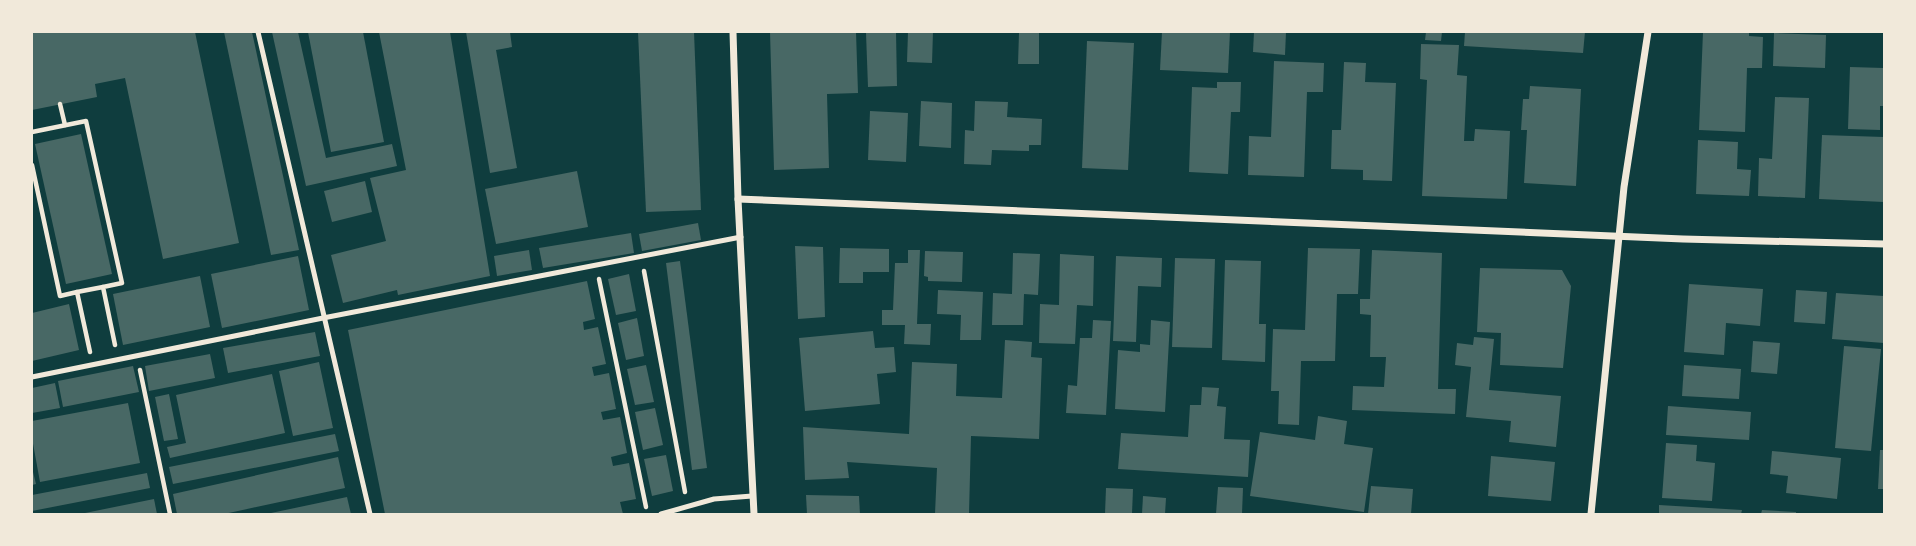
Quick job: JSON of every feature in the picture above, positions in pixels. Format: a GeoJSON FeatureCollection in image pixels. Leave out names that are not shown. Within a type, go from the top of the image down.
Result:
{"type":"FeatureCollection","features":[{"type":"Feature","properties":{"kind":"street"},"geometry":{"type":"LineString","coordinates":[[733,32],[738,200],[754,514]]}},
{"type":"Feature","properties":{"kind":"street"},"geometry":{"type":"LineString","coordinates":[[1591,514],[1618,236],[1648,32]]}},
{"type":"Feature","properties":{"kind":"street"},"geometry":{"type":"LineString","coordinates":[[738,200],[1618,236],[1885,244]]}},
{"type":"Feature","properties":{"kind":"lane"},"geometry":{"type":"LineString","coordinates":[[258,32],[370,514]]}},
{"type":"Feature","properties":{"kind":"lane"},"geometry":{"type":"LineString","coordinates":[[32,377],[741,237]]}},
{"type":"Feature","properties":{"kind":"lane"},"geometry":{"type":"LineString","coordinates":[[661,514],[714,499],[752,496]]}},
{"type":"Feature","properties":{"kind":"path"},"geometry":{"type":"LineString","coordinates":[[60,104],[65,125]]}},
{"type":"Feature","properties":{"kind":"path"},"geometry":{"type":"LineString","coordinates":[[32,132],[86,121],[122,283],[60,296],[32,165]]}},
{"type":"Feature","properties":{"kind":"path"},"geometry":{"type":"LineString","coordinates":[[641,256],[688,507]]}},
{"type":"Feature","properties":{"kind":"path"},"geometry":{"type":"LineString","coordinates":[[596,265],[648,514]]}},
{"type":"Feature","properties":{"kind":"path"},"geometry":{"type":"LineString","coordinates":[[103,287],[118,360]]}},
{"type":"Feature","properties":{"kind":"path"},"geometry":{"type":"LineString","coordinates":[[77,292],[93,365]]}},
{"type":"Feature","properties":{"kind":"path"},"geometry":{"type":"LineString","coordinates":[[136,356],[170,514]]}},
{"type":"Feature","properties":{"kind":"building"},"geometry":{"type":"Polygon","coordinates":[[[32,32],[195,32],[239,243],[163,259],[125,78],[95,84],[97,97],[32,110],[32,32]]]}},
{"type":"Feature","properties":{"kind":"building"},"geometry":{"type":"Polygon","coordinates":[[[224,32],[252,32],[299,250],[271,255],[224,32]]]}},
{"type":"Feature","properties":{"kind":"building"},"geometry":{"type":"Polygon","coordinates":[[[272,32],[298,32],[326,158],[392,144],[397,166],[306,186],[272,32]]]}},
{"type":"Feature","properties":{"kind":"building"},"geometry":{"type":"Polygon","coordinates":[[[308,32],[363,32],[384,142],[331,152],[308,32]]]}},
{"type":"Feature","properties":{"kind":"building"},"geometry":{"type":"Polygon","coordinates":[[[379,32],[450,32],[490,276],[398,295],[397,290],[343,303],[331,255],[386,241],[370,178],[406,170],[379,32]]]}},
{"type":"Feature","properties":{"kind":"building"},"geometry":{"type":"Polygon","coordinates":[[[466,32],[510,32],[512,47],[496,50],[517,168],[490,173],[466,32]]]}},
{"type":"Feature","properties":{"kind":"building"},"geometry":{"type":"Polygon","coordinates":[[[638,32],[694,32],[701,210],[646,212],[638,32]]]}},
{"type":"Feature","properties":{"kind":"building"},"geometry":{"type":"Polygon","coordinates":[[[770,32],[856,32],[858,93],[827,94],[829,168],[774,170],[770,32]]]}},
{"type":"Feature","properties":{"kind":"building"},"geometry":{"type":"Polygon","coordinates":[[[896,32],[897,86],[868,87],[866,33],[896,32]]]}},
{"type":"Feature","properties":{"kind":"building"},"geometry":{"type":"Polygon","coordinates":[[[908,32],[933,32],[932,63],[907,62],[908,32]]]}},
{"type":"Feature","properties":{"kind":"building"},"geometry":{"type":"Polygon","coordinates":[[[1019,32],[1039,32],[1039,64],[1018,64],[1019,32]]]}},
{"type":"Feature","properties":{"kind":"building"},"geometry":{"type":"Polygon","coordinates":[[[1162,32],[1230,32],[1228,73],[1160,70],[1162,32]]]}},
{"type":"Feature","properties":{"kind":"building"},"geometry":{"type":"Polygon","coordinates":[[[1254,32],[1286,32],[1285,55],[1253,52],[1254,32]]]}},
{"type":"Feature","properties":{"kind":"building"},"geometry":{"type":"Polygon","coordinates":[[[1426,32],[1442,32],[1441,41],[1425,40],[1426,32]]]}},
{"type":"Feature","properties":{"kind":"building"},"geometry":{"type":"Polygon","coordinates":[[[1465,32],[1585,32],[1583,53],[1464,46],[1465,32]]]}},
{"type":"Feature","properties":{"kind":"building"},"geometry":{"type":"Polygon","coordinates":[[[1703,32],[1749,32],[1749,36],[1763,37],[1762,68],[1747,68],[1745,132],[1699,130],[1703,32]]]}},
{"type":"Feature","properties":{"kind":"building"},"geometry":{"type":"Polygon","coordinates":[[[1774,33],[1826,35],[1825,68],[1773,66],[1774,33]]]}},
{"type":"Feature","properties":{"kind":"building"},"geometry":{"type":"Polygon","coordinates":[[[1087,41],[1134,43],[1128,170],[1082,168],[1087,41]]]}},
{"type":"Feature","properties":{"kind":"building"},"geometry":{"type":"Polygon","coordinates":[[[1421,44],[1459,45],[1457,75],[1467,76],[1464,141],[1474,141],[1475,129],[1510,131],[1507,199],[1422,196],[1427,80],[1420,79],[1421,44]]]}},
{"type":"Feature","properties":{"kind":"building"},"geometry":{"type":"Polygon","coordinates":[[[1274,61],[1324,63],[1323,92],[1307,92],[1304,177],[1248,175],[1249,136],[1271,137],[1274,61]]]}},
{"type":"Feature","properties":{"kind":"building"},"geometry":{"type":"Polygon","coordinates":[[[1344,62],[1366,63],[1365,82],[1396,83],[1392,181],[1363,180],[1363,170],[1331,169],[1332,130],[1341,130],[1344,62]]]}},
{"type":"Feature","properties":{"kind":"building"},"geometry":{"type":"Polygon","coordinates":[[[1850,67],[1884,68],[1884,106],[1880,106],[1880,130],[1848,129],[1850,67]]]}},
{"type":"Feature","properties":{"kind":"building"},"geometry":{"type":"Polygon","coordinates":[[[1217,82],[1241,82],[1240,112],[1231,112],[1228,174],[1189,172],[1192,87],[1217,88],[1217,82]]]}},
{"type":"Feature","properties":{"kind":"building"},"geometry":{"type":"Polygon","coordinates":[[[1530,86],[1581,89],[1576,186],[1524,183],[1527,130],[1521,130],[1523,99],[1529,99],[1530,86]]]}},
{"type":"Feature","properties":{"kind":"building"},"geometry":{"type":"Polygon","coordinates":[[[1775,97],[1809,98],[1805,198],[1758,196],[1759,158],[1772,159],[1775,97]]]}},
{"type":"Feature","properties":{"kind":"building"},"geometry":{"type":"Polygon","coordinates":[[[921,101],[952,103],[951,148],[919,146],[921,101]]]}},
{"type":"Feature","properties":{"kind":"building"},"geometry":{"type":"Polygon","coordinates":[[[975,101],[1008,102],[1007,117],[1042,119],[1041,145],[1029,145],[1029,151],[992,150],[991,165],[964,164],[965,130],[974,131],[975,101]]]}},
{"type":"Feature","properties":{"kind":"building"},"geometry":{"type":"Polygon","coordinates":[[[870,111],[908,113],[906,162],[868,160],[870,111]]]}},
{"type":"Feature","properties":{"kind":"building"},"geometry":{"type":"Polygon","coordinates":[[[81,134],[112,274],[66,284],[35,144],[81,134]]]}},
{"type":"Feature","properties":{"kind":"building"},"geometry":{"type":"Polygon","coordinates":[[[1822,135],[1884,137],[1884,202],[1819,199],[1822,135]]]}},
{"type":"Feature","properties":{"kind":"building"},"geometry":{"type":"Polygon","coordinates":[[[1698,140],[1738,142],[1737,169],[1751,170],[1749,196],[1696,194],[1698,140]]]}},
{"type":"Feature","properties":{"kind":"building"},"geometry":{"type":"Polygon","coordinates":[[[577,171],[588,227],[496,244],[485,189],[577,171]]]}},
{"type":"Feature","properties":{"kind":"building"},"geometry":{"type":"Polygon","coordinates":[[[365,181],[372,212],[332,222],[324,191],[365,181]]]}},
{"type":"Feature","properties":{"kind":"building"},"geometry":{"type":"Polygon","coordinates":[[[698,223],[701,240],[642,251],[639,234],[698,223]]]}},
{"type":"Feature","properties":{"kind":"building"},"geometry":{"type":"Polygon","coordinates":[[[631,233],[634,253],[543,268],[539,248],[631,233]]]}},
{"type":"Feature","properties":{"kind":"building"},"geometry":{"type":"Polygon","coordinates":[[[795,246],[823,247],[825,317],[798,319],[795,246]]]}},
{"type":"Feature","properties":{"kind":"building"},"geometry":{"type":"Polygon","coordinates":[[[840,248],[889,249],[889,272],[863,272],[863,283],[839,283],[840,248]]]}},
{"type":"Feature","properties":{"kind":"building"},"geometry":{"type":"Polygon","coordinates":[[[1308,248],[1360,249],[1358,294],[1337,294],[1335,361],[1301,361],[1299,425],[1278,424],[1279,391],[1271,391],[1273,329],[1305,330],[1308,248]]]}},
{"type":"Feature","properties":{"kind":"building"},"geometry":{"type":"Polygon","coordinates":[[[529,250],[532,270],[497,276],[494,256],[529,250]]]}},
{"type":"Feature","properties":{"kind":"building"},"geometry":{"type":"Polygon","coordinates":[[[908,250],[920,250],[917,324],[931,324],[930,345],[904,344],[905,325],[882,325],[882,310],[893,310],[895,263],[908,263],[908,250]]]}},
{"type":"Feature","properties":{"kind":"building"},"geometry":{"type":"Polygon","coordinates":[[[1372,250],[1442,253],[1438,389],[1456,389],[1455,414],[1352,410],[1353,386],[1384,387],[1386,357],[1370,357],[1371,315],[1360,314],[1360,299],[1370,299],[1372,250]]]}},
{"type":"Feature","properties":{"kind":"building"},"geometry":{"type":"Polygon","coordinates":[[[925,251],[963,252],[962,282],[928,281],[928,277],[924,276],[925,251]]]}},
{"type":"Feature","properties":{"kind":"building"},"geometry":{"type":"Polygon","coordinates":[[[1013,253],[1040,254],[1038,295],[1024,294],[1023,325],[992,325],[993,293],[1012,294],[1013,253]]]}},
{"type":"Feature","properties":{"kind":"building"},"geometry":{"type":"Polygon","coordinates":[[[1060,254],[1094,256],[1093,306],[1077,305],[1075,344],[1039,343],[1040,304],[1059,305],[1060,254]]]}},
{"type":"Feature","properties":{"kind":"building"},"geometry":{"type":"Polygon","coordinates":[[[298,256],[309,310],[222,328],[211,274],[298,256]]]}},
{"type":"Feature","properties":{"kind":"building"},"geometry":{"type":"Polygon","coordinates":[[[1116,256],[1162,258],[1161,287],[1138,286],[1136,342],[1113,341],[1116,256]]]}},
{"type":"Feature","properties":{"kind":"building"},"geometry":{"type":"Polygon","coordinates":[[[1175,258],[1215,259],[1212,348],[1172,347],[1175,258]]]}},
{"type":"Feature","properties":{"kind":"building"},"geometry":{"type":"Polygon","coordinates":[[[1225,260],[1261,261],[1259,324],[1266,324],[1265,362],[1222,360],[1225,260]]]}},
{"type":"Feature","properties":{"kind":"building"},"geometry":{"type":"Polygon","coordinates":[[[680,261],[707,468],[692,470],[666,263],[680,261]]]}},
{"type":"Feature","properties":{"kind":"building"},"geometry":{"type":"Polygon","coordinates":[[[1480,268],[1562,270],[1571,286],[1563,368],[1500,365],[1501,333],[1477,332],[1480,268]]]}},
{"type":"Feature","properties":{"kind":"building"},"geometry":{"type":"Polygon","coordinates":[[[629,274],[636,311],[616,315],[608,279],[629,274]]]}},
{"type":"Feature","properties":{"kind":"building"},"geometry":{"type":"Polygon","coordinates":[[[200,276],[210,327],[123,345],[113,294],[200,276]]]}},
{"type":"Feature","properties":{"kind":"building"},"geometry":{"type":"Polygon","coordinates":[[[587,281],[595,319],[583,322],[584,330],[598,327],[606,364],[592,367],[594,376],[609,373],[616,409],[601,412],[603,420],[620,417],[627,453],[611,457],[613,466],[629,463],[636,499],[620,502],[623,514],[385,514],[348,330],[587,281]]]}},
{"type":"Feature","properties":{"kind":"building"},"geometry":{"type":"Polygon","coordinates":[[[1689,284],[1763,289],[1760,326],[1726,323],[1724,355],[1684,352],[1689,284]]]}},
{"type":"Feature","properties":{"kind":"building"},"geometry":{"type":"Polygon","coordinates":[[[938,290],[983,292],[981,340],[960,340],[961,315],[937,314],[938,290]]]}},
{"type":"Feature","properties":{"kind":"building"},"geometry":{"type":"Polygon","coordinates":[[[1796,290],[1827,292],[1825,324],[1794,322],[1796,290]]]}},
{"type":"Feature","properties":{"kind":"building"},"geometry":{"type":"Polygon","coordinates":[[[1836,293],[1884,296],[1884,343],[1832,339],[1836,293]]]}},
{"type":"Feature","properties":{"kind":"building"},"geometry":{"type":"Polygon","coordinates":[[[69,304],[79,350],[32,361],[32,313],[69,304]]]}},
{"type":"Feature","properties":{"kind":"building"},"geometry":{"type":"Polygon","coordinates":[[[637,318],[644,356],[626,360],[618,323],[637,318]]]}},
{"type":"Feature","properties":{"kind":"building"},"geometry":{"type":"Polygon","coordinates":[[[1093,320],[1111,321],[1106,415],[1066,413],[1068,385],[1077,386],[1080,338],[1092,338],[1093,320]]]}},
{"type":"Feature","properties":{"kind":"building"},"geometry":{"type":"Polygon","coordinates":[[[1151,320],[1170,322],[1165,412],[1115,409],[1118,350],[1140,352],[1140,344],[1150,345],[1151,320]]]}},
{"type":"Feature","properties":{"kind":"building"},"geometry":{"type":"Polygon","coordinates":[[[873,331],[875,348],[894,347],[896,372],[877,374],[880,404],[805,411],[799,338],[873,331]]]}},
{"type":"Feature","properties":{"kind":"building"},"geometry":{"type":"Polygon","coordinates":[[[315,332],[320,356],[228,373],[223,348],[315,332]]]}},
{"type":"Feature","properties":{"kind":"building"},"geometry":{"type":"Polygon","coordinates":[[[1474,337],[1494,339],[1489,390],[1561,396],[1556,447],[1509,442],[1511,421],[1466,417],[1471,367],[1455,365],[1457,343],[1473,345],[1474,337]]]}},
{"type":"Feature","properties":{"kind":"building"},"geometry":{"type":"Polygon","coordinates":[[[1005,340],[1032,342],[1031,357],[1042,358],[1039,439],[971,436],[969,514],[935,514],[937,468],[847,462],[849,478],[805,480],[803,427],[909,434],[912,362],[957,364],[956,396],[1002,398],[1005,340]]]}},
{"type":"Feature","properties":{"kind":"building"},"geometry":{"type":"Polygon","coordinates":[[[1753,341],[1780,343],[1777,374],[1751,372],[1753,341]]]}},
{"type":"Feature","properties":{"kind":"building"},"geometry":{"type":"Polygon","coordinates":[[[1844,346],[1881,349],[1871,451],[1835,448],[1844,346]]]}},
{"type":"Feature","properties":{"kind":"building"},"geometry":{"type":"Polygon","coordinates":[[[210,354],[215,378],[149,391],[145,366],[210,354]]]}},
{"type":"Feature","properties":{"kind":"building"},"geometry":{"type":"Polygon","coordinates":[[[319,362],[333,428],[293,436],[279,371],[319,362]]]}},
{"type":"Feature","properties":{"kind":"building"},"geometry":{"type":"Polygon","coordinates":[[[646,365],[654,402],[635,405],[627,369],[646,365]]]}},
{"type":"Feature","properties":{"kind":"building"},"geometry":{"type":"Polygon","coordinates":[[[1684,365],[1741,369],[1739,399],[1682,396],[1684,365]]]}},
{"type":"Feature","properties":{"kind":"building"},"geometry":{"type":"Polygon","coordinates":[[[133,366],[139,392],[63,407],[58,381],[133,366]]]}},
{"type":"Feature","properties":{"kind":"building"},"geometry":{"type":"Polygon","coordinates":[[[272,374],[285,433],[170,458],[167,447],[186,443],[176,395],[272,374]]]}},
{"type":"Feature","properties":{"kind":"building"},"geometry":{"type":"Polygon","coordinates":[[[55,383],[60,408],[32,413],[32,388],[55,383]]]}},
{"type":"Feature","properties":{"kind":"building"},"geometry":{"type":"Polygon","coordinates":[[[1202,387],[1219,388],[1217,406],[1226,407],[1224,439],[1250,440],[1248,477],[1118,469],[1121,433],[1188,437],[1190,405],[1201,405],[1202,387]]]}},
{"type":"Feature","properties":{"kind":"building"},"geometry":{"type":"Polygon","coordinates":[[[169,394],[178,439],[164,441],[155,397],[169,394]]]}},
{"type":"Feature","properties":{"kind":"building"},"geometry":{"type":"Polygon","coordinates":[[[128,403],[140,463],[40,482],[32,438],[32,421],[128,403]]]}},
{"type":"Feature","properties":{"kind":"building"},"geometry":{"type":"Polygon","coordinates":[[[1668,406],[1751,412],[1749,440],[1666,435],[1668,406]]]}},
{"type":"Feature","properties":{"kind":"building"},"geometry":{"type":"Polygon","coordinates":[[[655,408],[663,445],[643,450],[635,412],[655,408]]]}},
{"type":"Feature","properties":{"kind":"building"},"geometry":{"type":"Polygon","coordinates":[[[1318,416],[1347,421],[1344,444],[1373,448],[1364,512],[1250,496],[1260,432],[1315,440],[1318,416]]]}},
{"type":"Feature","properties":{"kind":"building"},"geometry":{"type":"Polygon","coordinates":[[[335,434],[339,451],[173,484],[169,467],[335,434]]]}},
{"type":"Feature","properties":{"kind":"building"},"geometry":{"type":"Polygon","coordinates":[[[1666,443],[1697,445],[1696,461],[1715,463],[1712,501],[1662,498],[1666,443]]]}},
{"type":"Feature","properties":{"kind":"building"},"geometry":{"type":"Polygon","coordinates":[[[1880,450],[1884,450],[1884,489],[1878,489],[1880,450]]]}},
{"type":"Feature","properties":{"kind":"building"},"geometry":{"type":"Polygon","coordinates":[[[1772,451],[1841,458],[1837,499],[1786,493],[1788,476],[1770,474],[1772,451]]]}},
{"type":"Feature","properties":{"kind":"building"},"geometry":{"type":"Polygon","coordinates":[[[666,455],[673,491],[652,496],[644,459],[666,455]]]}},
{"type":"Feature","properties":{"kind":"building"},"geometry":{"type":"Polygon","coordinates":[[[1491,456],[1555,462],[1551,501],[1488,496],[1491,456]]]}},
{"type":"Feature","properties":{"kind":"building"},"geometry":{"type":"Polygon","coordinates":[[[338,457],[345,488],[224,514],[177,514],[173,494],[338,457]]]}},
{"type":"Feature","properties":{"kind":"building"},"geometry":{"type":"Polygon","coordinates":[[[32,468],[36,484],[32,485],[32,468]]]}},
{"type":"Feature","properties":{"kind":"building"},"geometry":{"type":"Polygon","coordinates":[[[147,473],[150,488],[32,511],[32,495],[147,473]]]}},
{"type":"Feature","properties":{"kind":"building"},"geometry":{"type":"Polygon","coordinates":[[[1371,486],[1413,489],[1411,514],[1368,514],[1371,486]]]}},
{"type":"Feature","properties":{"kind":"building"},"geometry":{"type":"Polygon","coordinates":[[[1218,487],[1243,488],[1242,514],[1216,514],[1218,487]]]}},
{"type":"Feature","properties":{"kind":"building"},"geometry":{"type":"Polygon","coordinates":[[[1106,488],[1133,489],[1132,514],[1105,514],[1106,488]]]}},
{"type":"Feature","properties":{"kind":"building"},"geometry":{"type":"Polygon","coordinates":[[[806,495],[859,496],[860,514],[807,514],[806,495]]]}},
{"type":"Feature","properties":{"kind":"building"},"geometry":{"type":"Polygon","coordinates":[[[1143,496],[1166,498],[1165,514],[1142,514],[1143,496]]]}},
{"type":"Feature","properties":{"kind":"building"},"geometry":{"type":"Polygon","coordinates":[[[347,497],[351,514],[271,514],[271,513],[347,497]]]}},
{"type":"Feature","properties":{"kind":"building"},"geometry":{"type":"Polygon","coordinates":[[[154,499],[157,514],[85,513],[154,499]]]}},
{"type":"Feature","properties":{"kind":"building"},"geometry":{"type":"Polygon","coordinates":[[[1659,505],[1742,510],[1741,514],[1659,514],[1659,505]]]}},
{"type":"Feature","properties":{"kind":"building"},"geometry":{"type":"Polygon","coordinates":[[[1762,510],[1796,512],[1796,514],[1761,514],[1762,510]]]}}]}
